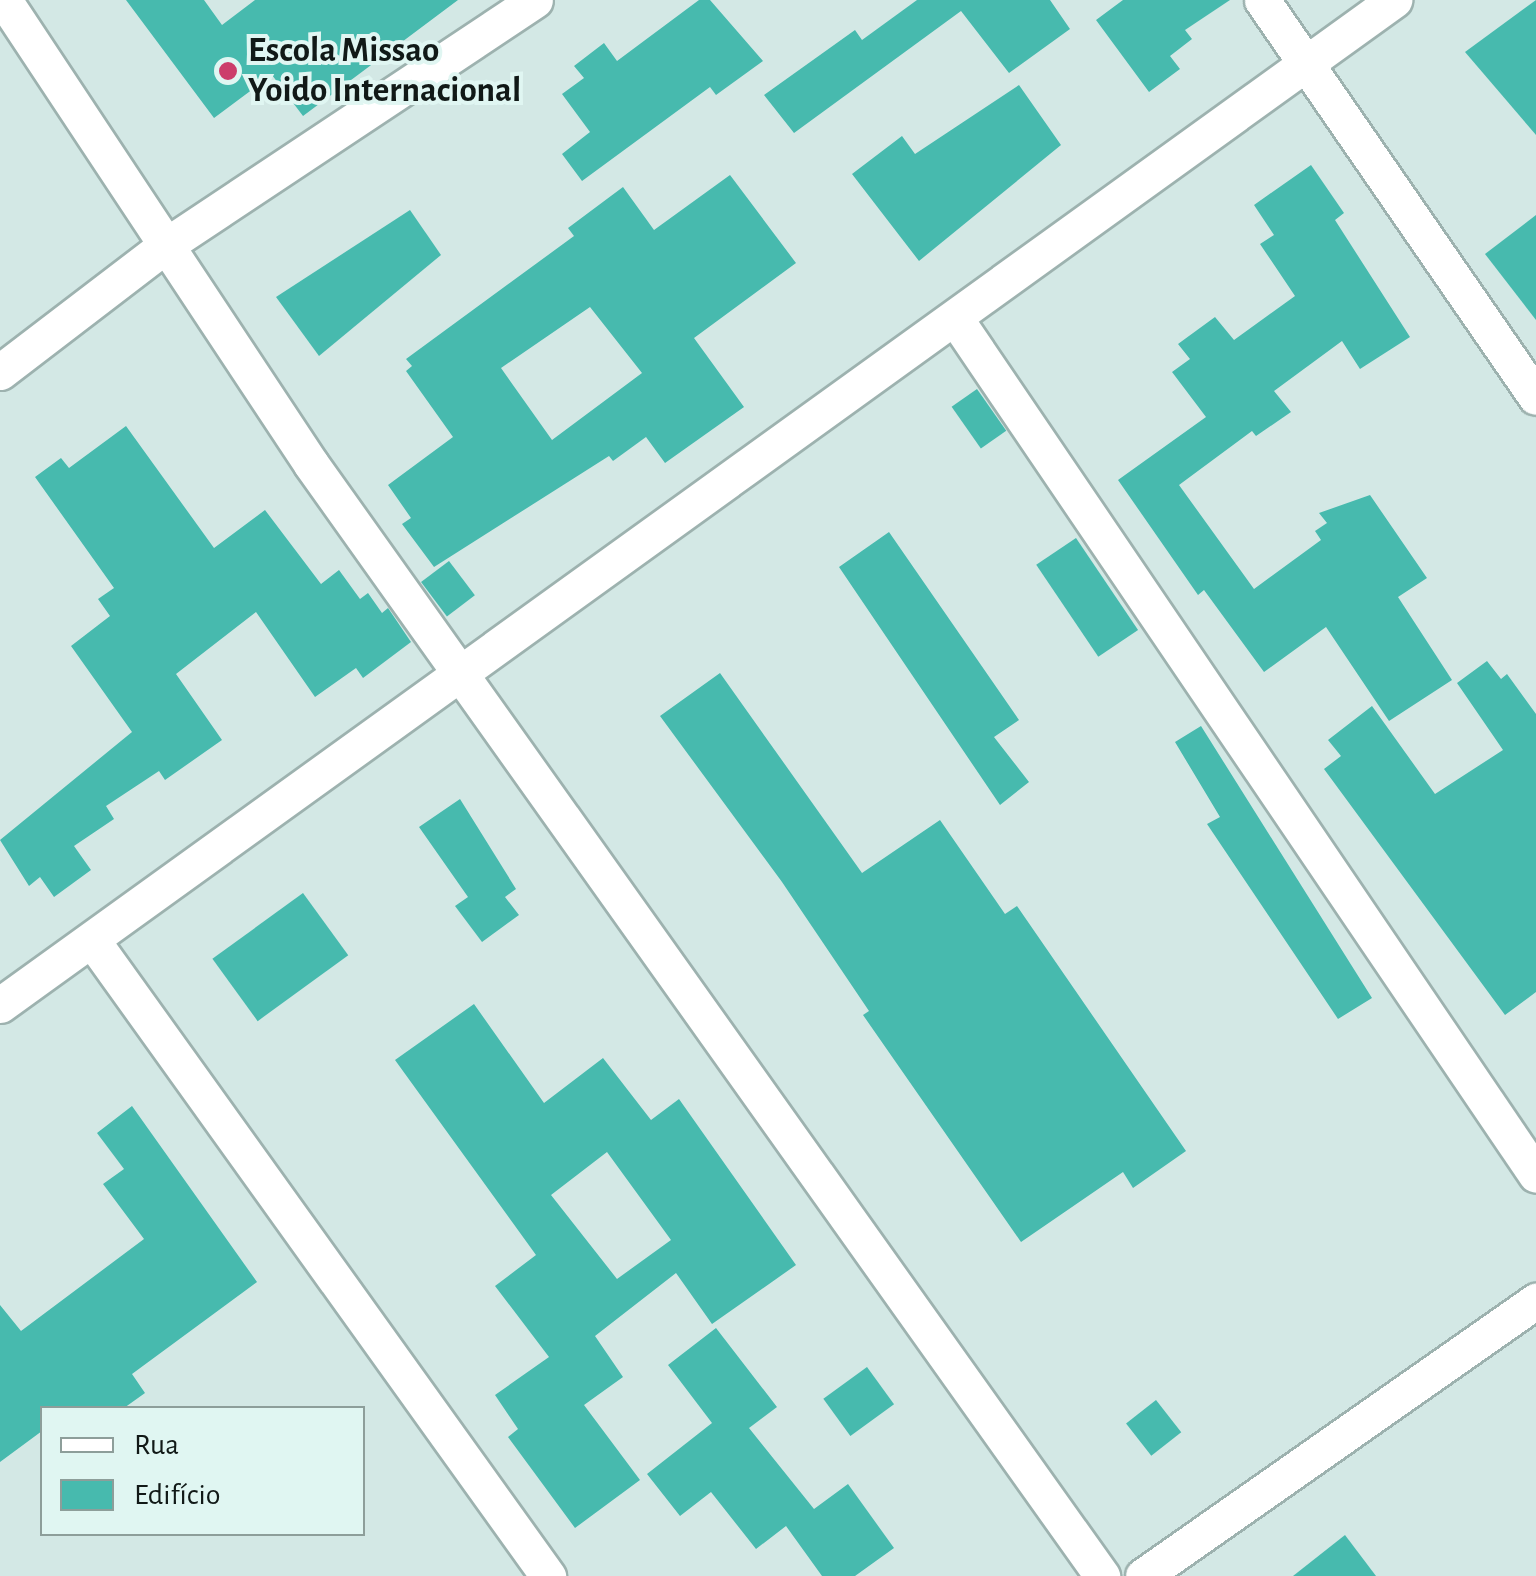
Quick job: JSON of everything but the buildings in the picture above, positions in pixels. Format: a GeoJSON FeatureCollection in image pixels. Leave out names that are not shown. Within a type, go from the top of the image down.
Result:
{"type":"FeatureCollection","features":[{"type":"Feature","properties":{"kind":"street"},"geometry":{"type":"LineString","coordinates":[[4,0],[165,246],[461,676],[1102,1576]]}},
{"type":"Feature","properties":{"kind":"street"},"geometry":{"type":"LineString","coordinates":[[0,372],[165,246],[535,0]]}},
{"type":"Feature","properties":{"kind":"street"},"geometry":{"type":"LineString","coordinates":[[1262,0],[1536,397]]}},
{"type":"Feature","properties":{"kind":"street"},"geometry":{"type":"LineString","coordinates":[[0,1005],[1394,0]]}},
{"type":"Feature","properties":{"kind":"street"},"geometry":{"type":"LineString","coordinates":[[955,318],[1536,1174]]}},
{"type":"Feature","properties":{"kind":"street"},"geometry":{"type":"LineString","coordinates":[[92,940],[548,1576]]}},
{"type":"Feature","properties":{"kind":"street"},"geometry":{"type":"LineString","coordinates":[[1144,1576],[1536,1300]]}},
{"type":"Feature","properties":{"kind":"place","name":"Escola Missao Yoido Internacional"},"geometry":{"type":"Point","coordinates":[228,71]}}]}
